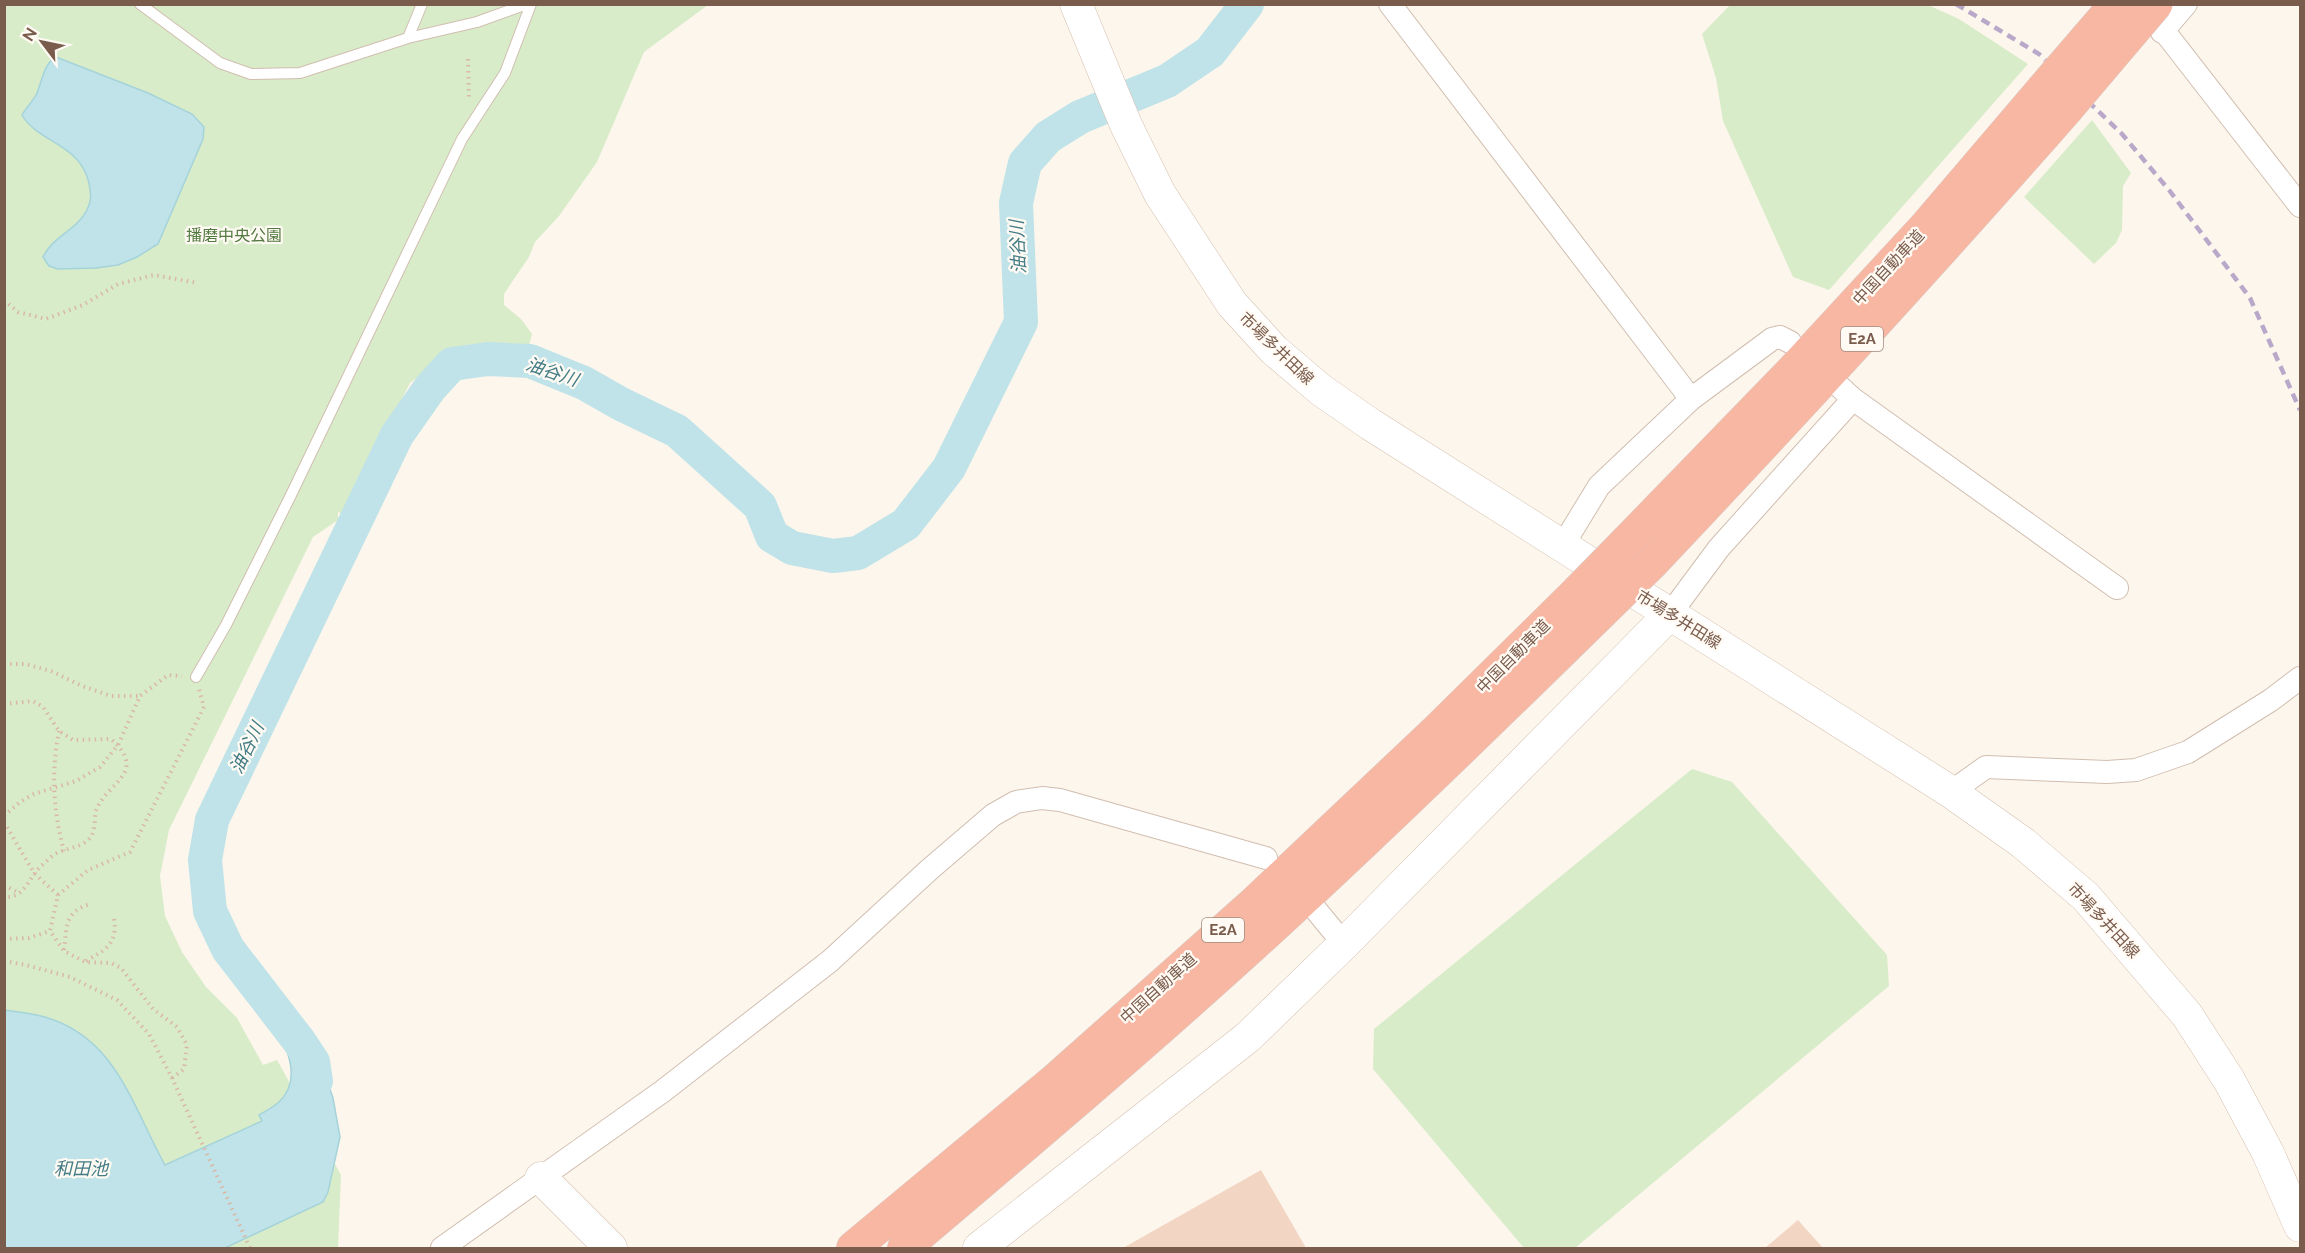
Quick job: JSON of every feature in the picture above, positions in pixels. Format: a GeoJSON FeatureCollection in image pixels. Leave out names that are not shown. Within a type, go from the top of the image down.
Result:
{"type":"FeatureCollection","features":[{"type":"Feature","properties":{"kind":"highway","name":"中国自動車道"},"geometry":{"type":"LineString","coordinates":[[853,1248],[1055,1080],[1253,904],[1428,739],[1588,603],[1653,562],[1951,242],[2054,100],[2116,4]]}},
{"type":"Feature","properties":{"kind":"highway","name":"中国自動車道"},"geometry":{"type":"LineString","coordinates":[[904,1248],[1072,1106],[1271,929],[1460,751],[1588,603],[1628,540],[1793,370],[1926,226],[2054,100],[2159,18]]}},
{"type":"Feature","properties":{"kind":"main road","name":"市場多井田線"},"geometry":{"type":"LineString","coordinates":[[1076,4],[1126,125],[1160,194],[1232,304],[1274,350],[1321,390],[1370,424],[1951,792],[2023,843],[2086,897],[2187,1015],[2246,1111],[2301,1226]]}},
{"type":"Feature","properties":{"kind":"main road"},"geometry":{"type":"LineString","coordinates":[[979,1248],[1248,1037],[1344,944],[1670,614]]}},
{"type":"Feature","properties":{"kind":"main road"},"geometry":{"type":"LineString","coordinates":[[541,1178],[611,1248]]}},
{"type":"Feature","properties":{"kind":"street"},"geometry":{"type":"LineString","coordinates":[[1389,4],[1690,399]]}},
{"type":"Feature","properties":{"kind":"street"},"geometry":{"type":"LineString","coordinates":[[2143,4],[2159,18],[2301,206]]}},
{"type":"Feature","properties":{"kind":"street"},"geometry":{"type":"LineString","coordinates":[[2159,18],[2186,4]]}},
{"type":"Feature","properties":{"kind":"street"},"geometry":{"type":"LineString","coordinates":[[1563,545],[1599,486],[1690,399],[1772,339],[1780,337],[1790,342]]}},
{"type":"Feature","properties":{"kind":"street"},"geometry":{"type":"LineString","coordinates":[[1670,614],[1719,548],[1847,393],[2118,588]]}},
{"type":"Feature","properties":{"kind":"street"},"geometry":{"type":"LineString","coordinates":[[1951,792],[1986,767],[2107,772],[2136,770],[2187,752],[2271,700],[2301,678]]}},
{"type":"Feature","properties":{"kind":"street"},"geometry":{"type":"LineString","coordinates":[[442,1248],[663,1091],[830,961],[930,869],[993,815],[1016,802],[1042,798],[1060,800],[1266,858]]}},
{"type":"Feature","properties":{"kind":"street"},"geometry":{"type":"LineString","coordinates":[[1311,904],[1344,944]]}},
{"type":"Feature","properties":{"kind":"lane"},"geometry":{"type":"LineString","coordinates":[[140,4],[220,63],[251,74],[300,73],[408,38],[477,22],[529,4]]}},
{"type":"Feature","properties":{"kind":"lane"},"geometry":{"type":"LineString","coordinates":[[408,38],[422,4]]}},
{"type":"Feature","properties":{"kind":"lane"},"geometry":{"type":"LineString","coordinates":[[196,677],[226,625],[290,497],[462,139],[505,73],[529,4]]}},
{"type":"Feature","properties":{"kind":"path"},"geometry":{"type":"LineString","coordinates":[[462,139],[469,96],[468,58]]}},
{"type":"Feature","properties":{"kind":"path"},"geometry":{"type":"LineString","coordinates":[[4,300],[18,312],[46,319],[83,305],[118,284],[154,275],[198,283]]}},
{"type":"Feature","properties":{"kind":"path"},"geometry":{"type":"LineString","coordinates":[[4,664],[25,664],[51,671],[82,687],[111,696],[140,696]]}},
{"type":"Feature","properties":{"kind":"path"},"geometry":{"type":"LineString","coordinates":[[4,816],[20,802],[34,794],[76,780],[100,767],[118,745],[140,696],[168,675],[196,677],[204,707],[130,852],[88,870],[58,895],[50,931],[64,951],[85,962],[111,963],[121,968],[153,1009],[177,1027],[187,1045],[184,1069],[172,1078]]}},
{"type":"Feature","properties":{"kind":"path"},"geometry":{"type":"LineString","coordinates":[[4,704],[33,701],[43,707],[59,731],[73,740],[111,739],[125,756],[126,772],[117,785],[103,797],[96,810],[95,825],[89,838],[72,849],[58,852],[34,873],[26,889],[12,898],[4,897]]}},
{"type":"Feature","properties":{"kind":"path"},"geometry":{"type":"LineString","coordinates":[[59,731],[55,752],[53,789],[64,850]]}},
{"type":"Feature","properties":{"kind":"path"},"geometry":{"type":"LineString","coordinates":[[4,822],[34,873],[58,895]]}},
{"type":"Feature","properties":{"kind":"path"},"geometry":{"type":"LineString","coordinates":[[4,885],[19,893]]}},
{"type":"Feature","properties":{"kind":"path"},"geometry":{"type":"LineString","coordinates":[[64,951],[69,916],[79,908],[91,904]]}},
{"type":"Feature","properties":{"kind":"path"},"geometry":{"type":"LineString","coordinates":[[85,962],[110,945],[116,933],[114,919]]}},
{"type":"Feature","properties":{"kind":"path"},"geometry":{"type":"LineString","coordinates":[[4,939],[29,938],[50,931]]}},
{"type":"Feature","properties":{"kind":"path"},"geometry":{"type":"LineString","coordinates":[[4,961],[70,977],[117,1000],[149,1034],[172,1078],[249,1246]]}},
{"type":"Feature","properties":{"kind":"green space","name":"播磨中央公園"},"geometry":{"type":"Polygon","coordinates":[[[5,5],[708,5],[644,52],[597,162],[559,216],[535,242],[529,257],[504,294],[504,305],[521,319],[532,334],[529,346],[489,343],[467,345],[450,352],[410,383],[343,514],[338,512],[338,520],[313,537],[169,830],[160,876],[165,916],[182,952],[206,987],[237,1018],[263,1065],[277,1060],[341,1175],[338,1248],[5,1248],[5,5]]]}},
{"type":"Feature","properties":{"kind":"green space"},"geometry":{"type":"Polygon","coordinates":[[[1730,5],[1928,5],[1959,19],[2028,64],[1829,290],[1793,277],[1723,121],[1716,78],[1702,34],[1730,5]]]}},
{"type":"Feature","properties":{"kind":"green space"},"geometry":{"type":"Polygon","coordinates":[[[2092,120],[2131,173],[2123,186],[2122,230],[2116,243],[2094,264],[2024,197],[2092,120]]]}},
{"type":"Feature","properties":{"kind":"green space"},"geometry":{"type":"Polygon","coordinates":[[[1692,769],[1732,782],[1887,955],[1889,986],[1575,1248],[1524,1248],[1373,1069],[1374,1029],[1692,769]]]}},
{"type":"Feature","properties":{"kind":"water"},"geometry":{"type":"Polygon","coordinates":[[[56,57],[148,93],[192,114],[204,127],[203,139],[158,244],[118,265],[58,269],[49,266],[43,257],[52,244],[83,217],[91,197],[89,183],[77,159],[38,132],[22,115],[36,95],[48,64],[56,57]]]}},
{"type":"Feature","properties":{"kind":"water","name":"和田池"},"geometry":{"type":"Polygon","coordinates":[[[4,1010],[41,1016],[67,1025],[87,1039],[119,1076],[165,1165],[262,1121],[259,1115],[277,1104],[287,1092],[291,1071],[289,1059],[272,1016],[319,1058],[333,1098],[340,1137],[328,1192],[323,1202],[225,1248],[5,1248],[4,1010]]]}},
{"type":"Feature","properties":{"kind":"building"},"geometry":{"type":"Polygon","coordinates":[[[1261,1170],[1306,1248],[1123,1248],[1261,1170]]]}},
{"type":"Feature","properties":{"kind":"building"},"geometry":{"type":"Polygon","coordinates":[[[1798,1220],[1823,1248],[1765,1248],[1798,1220]]]}},
{"type":"Feature","properties":{"kind":"waterway","name":"油谷川"},"geometry":{"type":"LineString","coordinates":[[316,1081],[313,1062],[228,949],[210,911],[205,860],[212,820],[397,435],[430,388],[452,364],[488,359],[530,361],[584,383],[677,431],[760,506],[772,536],[792,548],[833,556],[858,553],[906,524],[949,468],[1021,322],[1016,203],[1025,163],[1048,137],[1080,117],[1167,81],[1210,52],[1247,4]]}},
{"type":"Feature","properties":{"kind":"railway"},"geometry":{"type":"LineString","coordinates":[[1956,4],[2039,54],[2122,134],[2169,190],[2250,298],[2300,410]]}}]}
